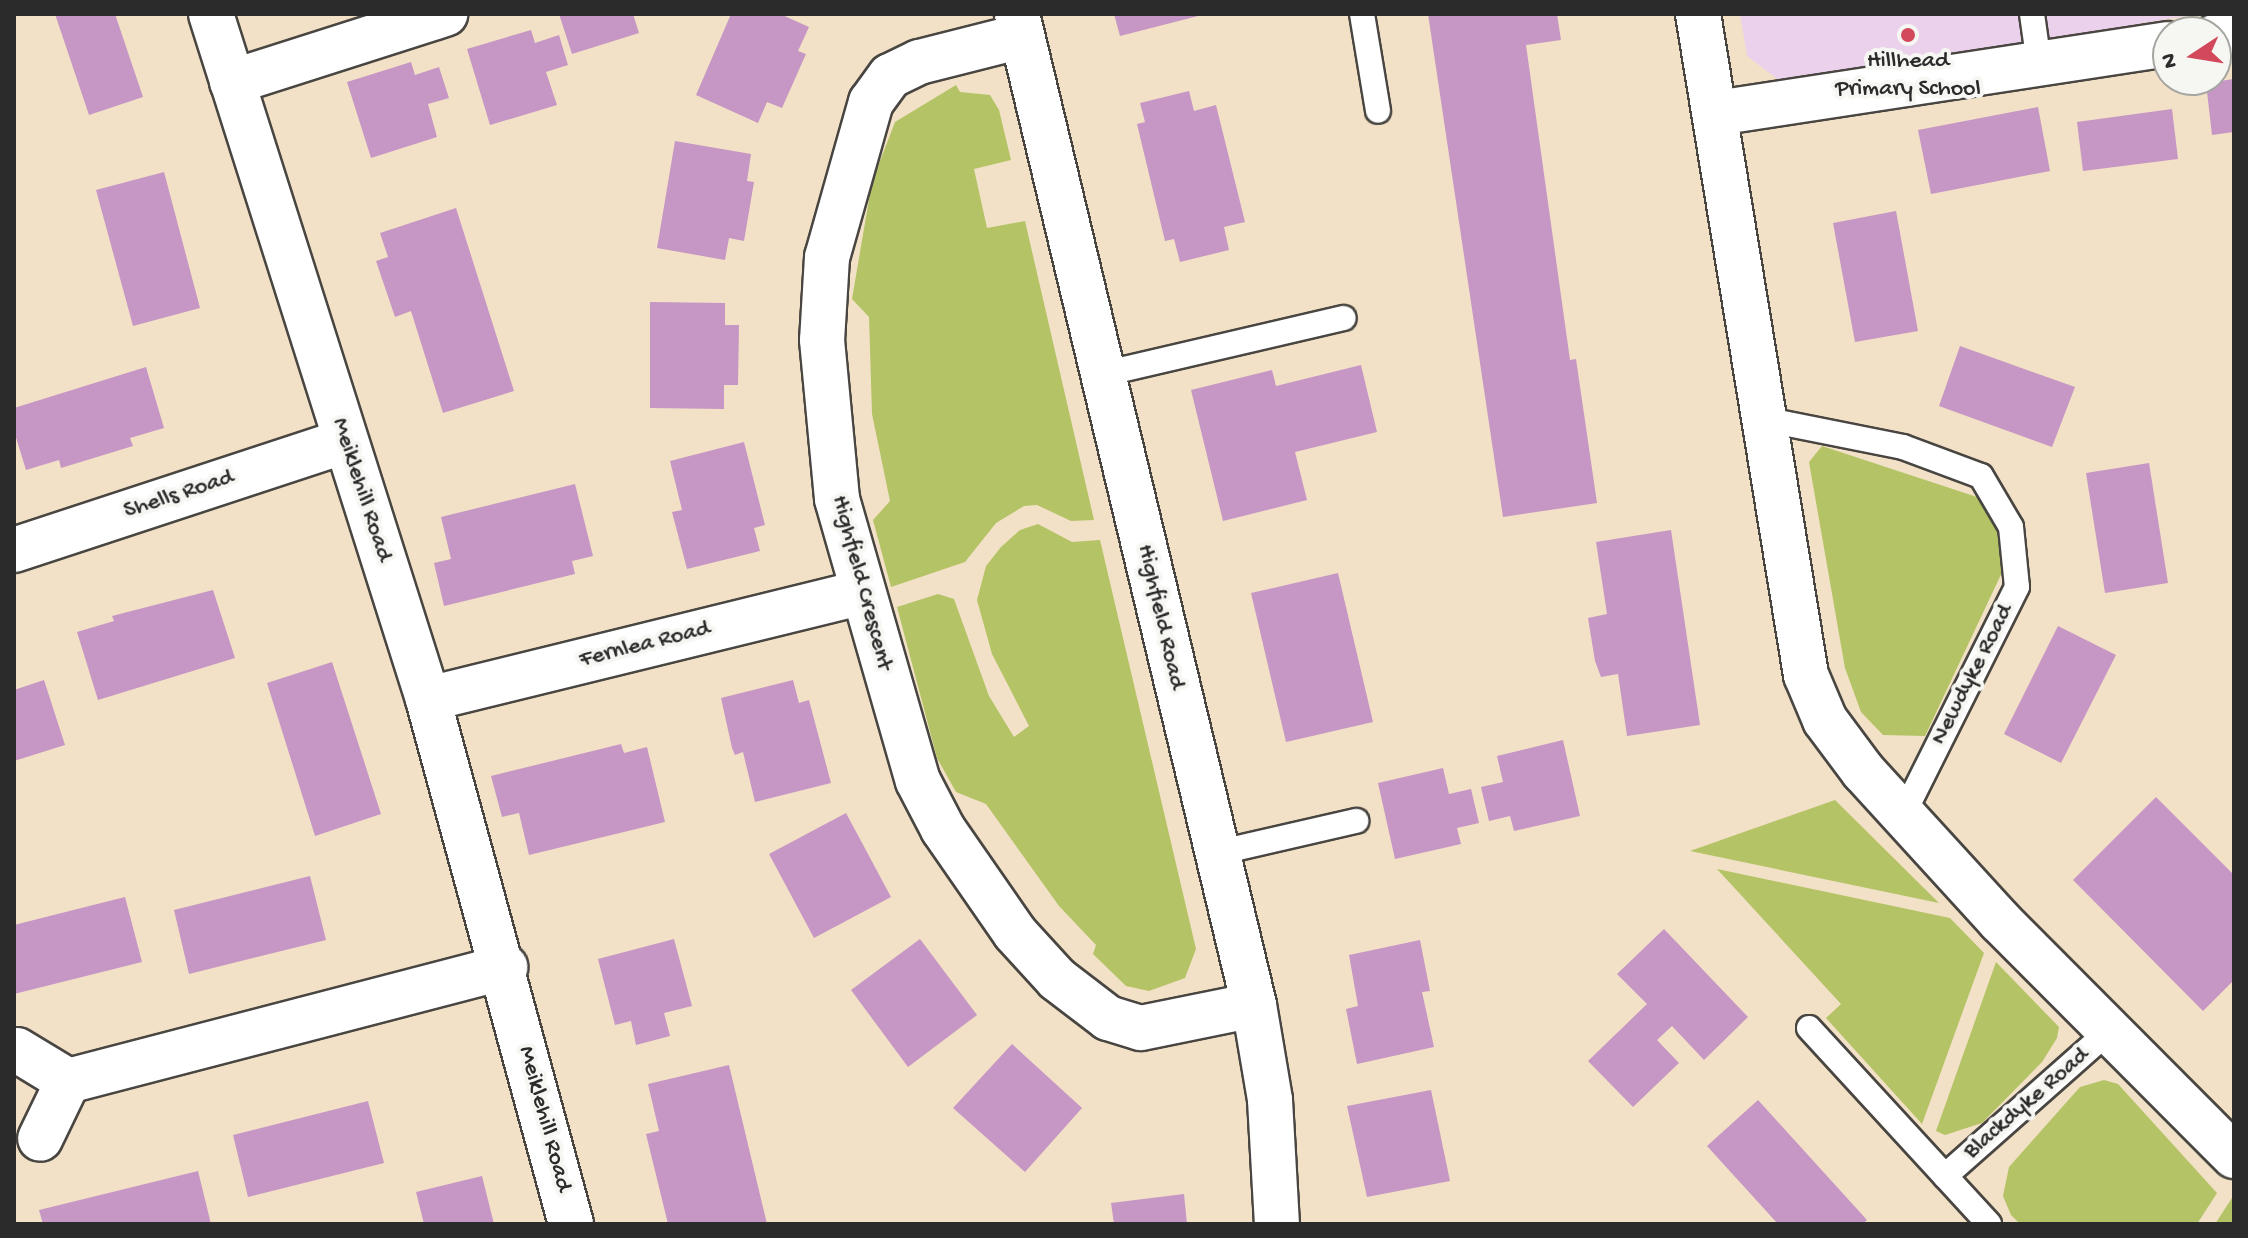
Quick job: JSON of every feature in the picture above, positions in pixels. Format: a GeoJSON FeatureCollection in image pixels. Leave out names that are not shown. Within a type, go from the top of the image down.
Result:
{"type":"FeatureCollection","features":[{"type":"Feature","properties":{"kind":"street","name":"Meiklehill Road"},"geometry":{"type":"LineString","coordinates":[[211,14],[428,699],[505,967],[571,1224]]}},
{"type":"Feature","properties":{"kind":"street"},"geometry":{"type":"LineString","coordinates":[[232,82],[445,14]]}},
{"type":"Feature","properties":{"kind":"street"},"geometry":{"type":"LineString","coordinates":[[1698,14],[1717,113],[1763,419],[1806,675],[1825,720],[1903,815],[2108,1032],[2234,1156]]}},
{"type":"Feature","properties":{"kind":"street","name":"Highfield Road"},"geometry":{"type":"LineString","coordinates":[[1019,25],[1254,1005],[1270,1100],[1277,1224]]}},
{"type":"Feature","properties":{"kind":"street","name":"Highfield Crescent"},"geometry":{"type":"LineString","coordinates":[[1019,25],[890,76],[871,102],[856,141],[827,257],[822,340],[837,499],[862,592],[924,793],[977,883],[1057,979],[1108,1018],[1141,1028],[1254,1005]]}},
{"type":"Feature","properties":{"kind":"street"},"geometry":{"type":"LineString","coordinates":[[1717,113],[2152,46]]}},
{"type":"Feature","properties":{"kind":"street","name":"Shells Road"},"geometry":{"type":"LineString","coordinates":[[14,550],[345,441]]}},
{"type":"Feature","properties":{"kind":"street","name":"Fernlea Road"},"geometry":{"type":"LineString","coordinates":[[428,699],[862,592]]}},
{"type":"Feature","properties":{"kind":"street"},"geometry":{"type":"LineString","coordinates":[[17,1050],[68,1081],[505,967]]}},
{"type":"Feature","properties":{"kind":"street"},"geometry":{"type":"LineString","coordinates":[[40,1139],[68,1081]]}},
{"type":"Feature","properties":{"kind":"lane"},"geometry":{"type":"LineString","coordinates":[[1362,14],[1378,111]]}},
{"type":"Feature","properties":{"kind":"lane"},"geometry":{"type":"LineString","coordinates":[[2032,14],[2039,64]]}},
{"type":"Feature","properties":{"kind":"lane"},"geometry":{"type":"LineString","coordinates":[[1103,374],[1344,318]]}},
{"type":"Feature","properties":{"kind":"lane","name":"Newdyke Road"},"geometry":{"type":"LineString","coordinates":[[1763,419],[1903,447],[1981,476],[2011,527],[2017,587],[1903,815]]}},
{"type":"Feature","properties":{"kind":"lane"},"geometry":{"type":"LineString","coordinates":[[1216,853],[1356,821]]}},
{"type":"Feature","properties":{"kind":"lane","name":"Blackdyke Road"},"geometry":{"type":"LineString","coordinates":[[1809,1028],[1989,1224]]}},
{"type":"Feature","properties":{"kind":"lane","name":"Blackdyke Road"},"geometry":{"type":"LineString","coordinates":[[1945,1176],[2108,1032]]}},
{"type":"Feature","properties":{"kind":"shaded area","name":"Hillhead Primary School"},"geometry":{"type":"Polygon","coordinates":[[[1740,14],[2197,14],[2152,16],[2152,22],[1784,84],[1747,56],[1740,14]]]}},
{"type":"Feature","properties":{"kind":"green space"},"geometry":{"type":"Polygon","coordinates":[[[956,85],[960,92],[990,95],[999,110],[1011,160],[974,169],[987,228],[1025,221],[1094,520],[1071,521],[1037,505],[1024,506],[996,523],[965,562],[891,587],[873,520],[890,501],[872,414],[869,317],[852,299],[872,182],[895,122],[956,85]]]}},
{"type":"Feature","properties":{"kind":"green space"},"geometry":{"type":"Polygon","coordinates":[[[1822,446],[1983,499],[2003,531],[2005,566],[1925,736],[1883,735],[1861,712],[1845,668],[1809,462],[1822,446]]]}},
{"type":"Feature","properties":{"kind":"green space"},"geometry":{"type":"Polygon","coordinates":[[[1038,524],[1072,542],[1100,540],[1196,949],[1185,978],[1149,991],[1126,986],[1093,954],[1096,945],[1059,906],[986,804],[956,792],[937,758],[897,607],[938,594],[954,599],[989,696],[1014,737],[1029,726],[992,654],[977,600],[986,566],[1001,547],[1020,530],[1038,524]]]}},
{"type":"Feature","properties":{"kind":"green space"},"geometry":{"type":"Polygon","coordinates":[[[1835,800],[1939,903],[1690,851],[1835,800]]]}},
{"type":"Feature","properties":{"kind":"green space"},"geometry":{"type":"Polygon","coordinates":[[[1717,869],[1950,918],[1984,953],[1922,1124],[1826,1018],[1841,1004],[1717,869]]]}},
{"type":"Feature","properties":{"kind":"green space"},"geometry":{"type":"Polygon","coordinates":[[[1996,962],[2059,1027],[2057,1038],[2042,1062],[1982,1123],[1945,1135],[1936,1131],[1996,962]]]}},
{"type":"Feature","properties":{"kind":"green space"},"geometry":{"type":"Polygon","coordinates":[[[2104,1080],[2118,1084],[2217,1193],[2197,1224],[2020,1224],[2011,1215],[2003,1196],[2009,1167],[2080,1087],[2104,1080]]]}},
{"type":"Feature","properties":{"kind":"green space"},"geometry":{"type":"Polygon","coordinates":[[[2234,1195],[2234,1224],[2215,1224],[2234,1195]]]}},
{"type":"Feature","properties":{"kind":"building"},"geometry":{"type":"Polygon","coordinates":[[[55,14],[115,14],[143,97],[89,115],[55,14]]]}},
{"type":"Feature","properties":{"kind":"building"},"geometry":{"type":"Polygon","coordinates":[[[559,14],[633,14],[639,33],[572,54],[559,14]]]}},
{"type":"Feature","properties":{"kind":"building"},"geometry":{"type":"Polygon","coordinates":[[[731,14],[780,14],[809,27],[798,51],[806,54],[782,108],[767,102],[758,123],[696,95],[731,14]]]}},
{"type":"Feature","properties":{"kind":"building"},"geometry":{"type":"Polygon","coordinates":[[[1114,14],[1201,14],[1202,15],[1120,36],[1114,14]]]}},
{"type":"Feature","properties":{"kind":"building"},"geometry":{"type":"Polygon","coordinates":[[[1428,14],[1557,14],[1561,40],[1526,45],[1570,360],[1576,359],[1597,503],[1503,517],[1428,14]]]}},
{"type":"Feature","properties":{"kind":"building"},"geometry":{"type":"Polygon","coordinates":[[[531,30],[535,43],[559,35],[568,65],[546,72],[557,105],[490,125],[467,49],[531,30]]]}},
{"type":"Feature","properties":{"kind":"building"},"geometry":{"type":"Polygon","coordinates":[[[411,62],[415,75],[439,67],[449,98],[428,104],[437,137],[371,158],[347,82],[411,62]]]}},
{"type":"Feature","properties":{"kind":"building"},"geometry":{"type":"Polygon","coordinates":[[[2232,79],[2234,132],[2212,135],[2208,96],[2232,96],[2232,79]]]}},
{"type":"Feature","properties":{"kind":"building"},"geometry":{"type":"Polygon","coordinates":[[[1189,91],[1194,111],[1216,105],[1245,222],[1224,227],[1229,250],[1180,262],[1174,239],[1165,241],[1137,124],[1145,122],[1140,103],[1189,91]]]}},
{"type":"Feature","properties":{"kind":"building"},"geometry":{"type":"Polygon","coordinates":[[[2038,107],[2050,171],[1931,194],[1918,130],[2038,107]]]}},
{"type":"Feature","properties":{"kind":"building"},"geometry":{"type":"Polygon","coordinates":[[[2172,109],[2178,159],[2083,171],[2077,122],[2172,109]]]}},
{"type":"Feature","properties":{"kind":"building"},"geometry":{"type":"Polygon","coordinates":[[[675,141],[751,154],[747,181],[754,182],[744,241],[729,238],[725,260],[657,248],[675,141]]]}},
{"type":"Feature","properties":{"kind":"building"},"geometry":{"type":"Polygon","coordinates":[[[164,172],[200,308],[133,326],[96,190],[164,172]]]}},
{"type":"Feature","properties":{"kind":"building"},"geometry":{"type":"Polygon","coordinates":[[[456,208],[514,391],[443,413],[411,311],[395,317],[376,261],[388,257],[380,233],[456,208]]]}},
{"type":"Feature","properties":{"kind":"building"},"geometry":{"type":"Polygon","coordinates":[[[1896,211],[1918,331],[1855,342],[1833,223],[1896,211]]]}},
{"type":"Feature","properties":{"kind":"building"},"geometry":{"type":"Polygon","coordinates":[[[650,302],[725,303],[725,325],[739,325],[738,385],[724,385],[724,409],[650,408],[650,302]]]}},
{"type":"Feature","properties":{"kind":"building"},"geometry":{"type":"Polygon","coordinates":[[[1960,346],[2075,387],[2052,447],[1939,406],[1960,346]]]}},
{"type":"Feature","properties":{"kind":"building"},"geometry":{"type":"Polygon","coordinates":[[[1361,365],[1377,432],[1295,452],[1307,500],[1223,521],[1191,390],[1272,370],[1276,386],[1361,365]]]}},
{"type":"Feature","properties":{"kind":"building"},"geometry":{"type":"Polygon","coordinates":[[[146,367],[164,428],[130,438],[133,446],[61,468],[59,460],[26,470],[14,431],[14,408],[146,367]]]}},
{"type":"Feature","properties":{"kind":"building"},"geometry":{"type":"Polygon","coordinates":[[[744,442],[765,525],[754,528],[760,551],[687,569],[672,512],[682,510],[670,461],[744,442]]]}},
{"type":"Feature","properties":{"kind":"building"},"geometry":{"type":"Polygon","coordinates":[[[2149,463],[2168,583],[2105,593],[2086,473],[2149,463]]]}},
{"type":"Feature","properties":{"kind":"building"},"geometry":{"type":"Polygon","coordinates":[[[575,484],[593,556],[572,561],[575,574],[444,606],[434,563],[451,559],[441,517],[575,484]]]}},
{"type":"Feature","properties":{"kind":"building"},"geometry":{"type":"Polygon","coordinates":[[[1671,530],[1700,725],[1627,736],[1618,674],[1601,677],[1595,661],[1588,618],[1607,614],[1596,542],[1671,530]]]}},
{"type":"Feature","properties":{"kind":"building"},"geometry":{"type":"Polygon","coordinates":[[[1338,573],[1373,722],[1286,742],[1251,593],[1338,573]]]}},
{"type":"Feature","properties":{"kind":"building"},"geometry":{"type":"Polygon","coordinates":[[[213,590],[235,658],[98,700],[77,632],[114,621],[112,616],[213,590]]]}},
{"type":"Feature","properties":{"kind":"building"},"geometry":{"type":"Polygon","coordinates":[[[2058,626],[2116,655],[2061,763],[2004,734],[2058,626]]]}},
{"type":"Feature","properties":{"kind":"building"},"geometry":{"type":"Polygon","coordinates":[[[332,662],[381,814],[315,836],[267,683],[332,662]]]}},
{"type":"Feature","properties":{"kind":"building"},"geometry":{"type":"Polygon","coordinates":[[[44,680],[65,745],[14,761],[14,690],[44,680]]]}},
{"type":"Feature","properties":{"kind":"building"},"geometry":{"type":"Polygon","coordinates":[[[793,680],[799,703],[809,700],[831,783],[755,802],[743,752],[735,755],[732,748],[721,698],[793,680]]]}},
{"type":"Feature","properties":{"kind":"building"},"geometry":{"type":"Polygon","coordinates":[[[1563,740],[1580,816],[1514,831],[1510,816],[1489,821],[1481,787],[1503,782],[1497,756],[1563,740]]]}},
{"type":"Feature","properties":{"kind":"building"},"geometry":{"type":"Polygon","coordinates":[[[621,744],[624,753],[647,747],[665,822],[529,855],[519,813],[502,817],[491,776],[621,744]]]}},
{"type":"Feature","properties":{"kind":"building"},"geometry":{"type":"Polygon","coordinates":[[[1443,768],[1449,794],[1471,789],[1479,823],[1457,828],[1461,844],[1395,859],[1378,783],[1443,768]]]}},
{"type":"Feature","properties":{"kind":"building"},"geometry":{"type":"Polygon","coordinates":[[[2156,797],[2234,875],[2234,980],[2203,1011],[2073,880],[2156,797]]]}},
{"type":"Feature","properties":{"kind":"building"},"geometry":{"type":"Polygon","coordinates":[[[846,813],[891,897],[814,938],[769,854],[846,813]]]}},
{"type":"Feature","properties":{"kind":"building"},"geometry":{"type":"Polygon","coordinates":[[[310,876],[326,940],[189,974],[174,910],[310,876]]]}},
{"type":"Feature","properties":{"kind":"building"},"geometry":{"type":"Polygon","coordinates":[[[125,897],[142,962],[14,994],[14,925],[125,897]]]}},
{"type":"Feature","properties":{"kind":"building"},"geometry":{"type":"Polygon","coordinates":[[[1664,929],[1748,1017],[1704,1060],[1672,1026],[1657,1040],[1679,1063],[1633,1107],[1588,1061],[1647,1004],[1617,974],[1664,929]]]}},
{"type":"Feature","properties":{"kind":"building"},"geometry":{"type":"Polygon","coordinates":[[[674,939],[692,1006],[664,1013],[670,1036],[636,1045],[631,1021],[615,1025],[598,959],[674,939]]]}},
{"type":"Feature","properties":{"kind":"building"},"geometry":{"type":"Polygon","coordinates":[[[920,939],[977,1015],[908,1067],[851,990],[920,939]]]}},
{"type":"Feature","properties":{"kind":"building"},"geometry":{"type":"Polygon","coordinates":[[[1420,940],[1430,991],[1422,992],[1434,1047],[1357,1064],[1346,1009],[1358,1006],[1349,955],[1420,940]]]}},
{"type":"Feature","properties":{"kind":"building"},"geometry":{"type":"Polygon","coordinates":[[[1012,1044],[1082,1108],[1025,1172],[953,1108],[1012,1044]]]}},
{"type":"Feature","properties":{"kind":"building"},"geometry":{"type":"Polygon","coordinates":[[[729,1065],[767,1224],[668,1224],[646,1134],[659,1131],[648,1084],[729,1065]]]}},
{"type":"Feature","properties":{"kind":"building"},"geometry":{"type":"Polygon","coordinates":[[[1431,1090],[1450,1181],[1367,1197],[1347,1106],[1431,1090]]]}},
{"type":"Feature","properties":{"kind":"building"},"geometry":{"type":"Polygon","coordinates":[[[1758,1100],[1867,1220],[1863,1224],[1778,1224],[1707,1146],[1758,1100]]]}},
{"type":"Feature","properties":{"kind":"building"},"geometry":{"type":"Polygon","coordinates":[[[368,1101],[384,1163],[248,1197],[233,1135],[368,1101]]]}},
{"type":"Feature","properties":{"kind":"building"},"geometry":{"type":"Polygon","coordinates":[[[198,1171],[211,1224],[43,1224],[39,1210],[198,1171]]]}},
{"type":"Feature","properties":{"kind":"building"},"geometry":{"type":"Polygon","coordinates":[[[482,1176],[494,1224],[424,1224],[416,1192],[482,1176]]]}},
{"type":"Feature","properties":{"kind":"building"},"geometry":{"type":"Polygon","coordinates":[[[1184,1194],[1187,1224],[1114,1224],[1111,1203],[1184,1194]]]}},
{"type":"Feature","properties":{"kind":"place","name":"Hillhead Primary School"},"geometry":{"type":"Point","coordinates":[1908,35]}}]}
